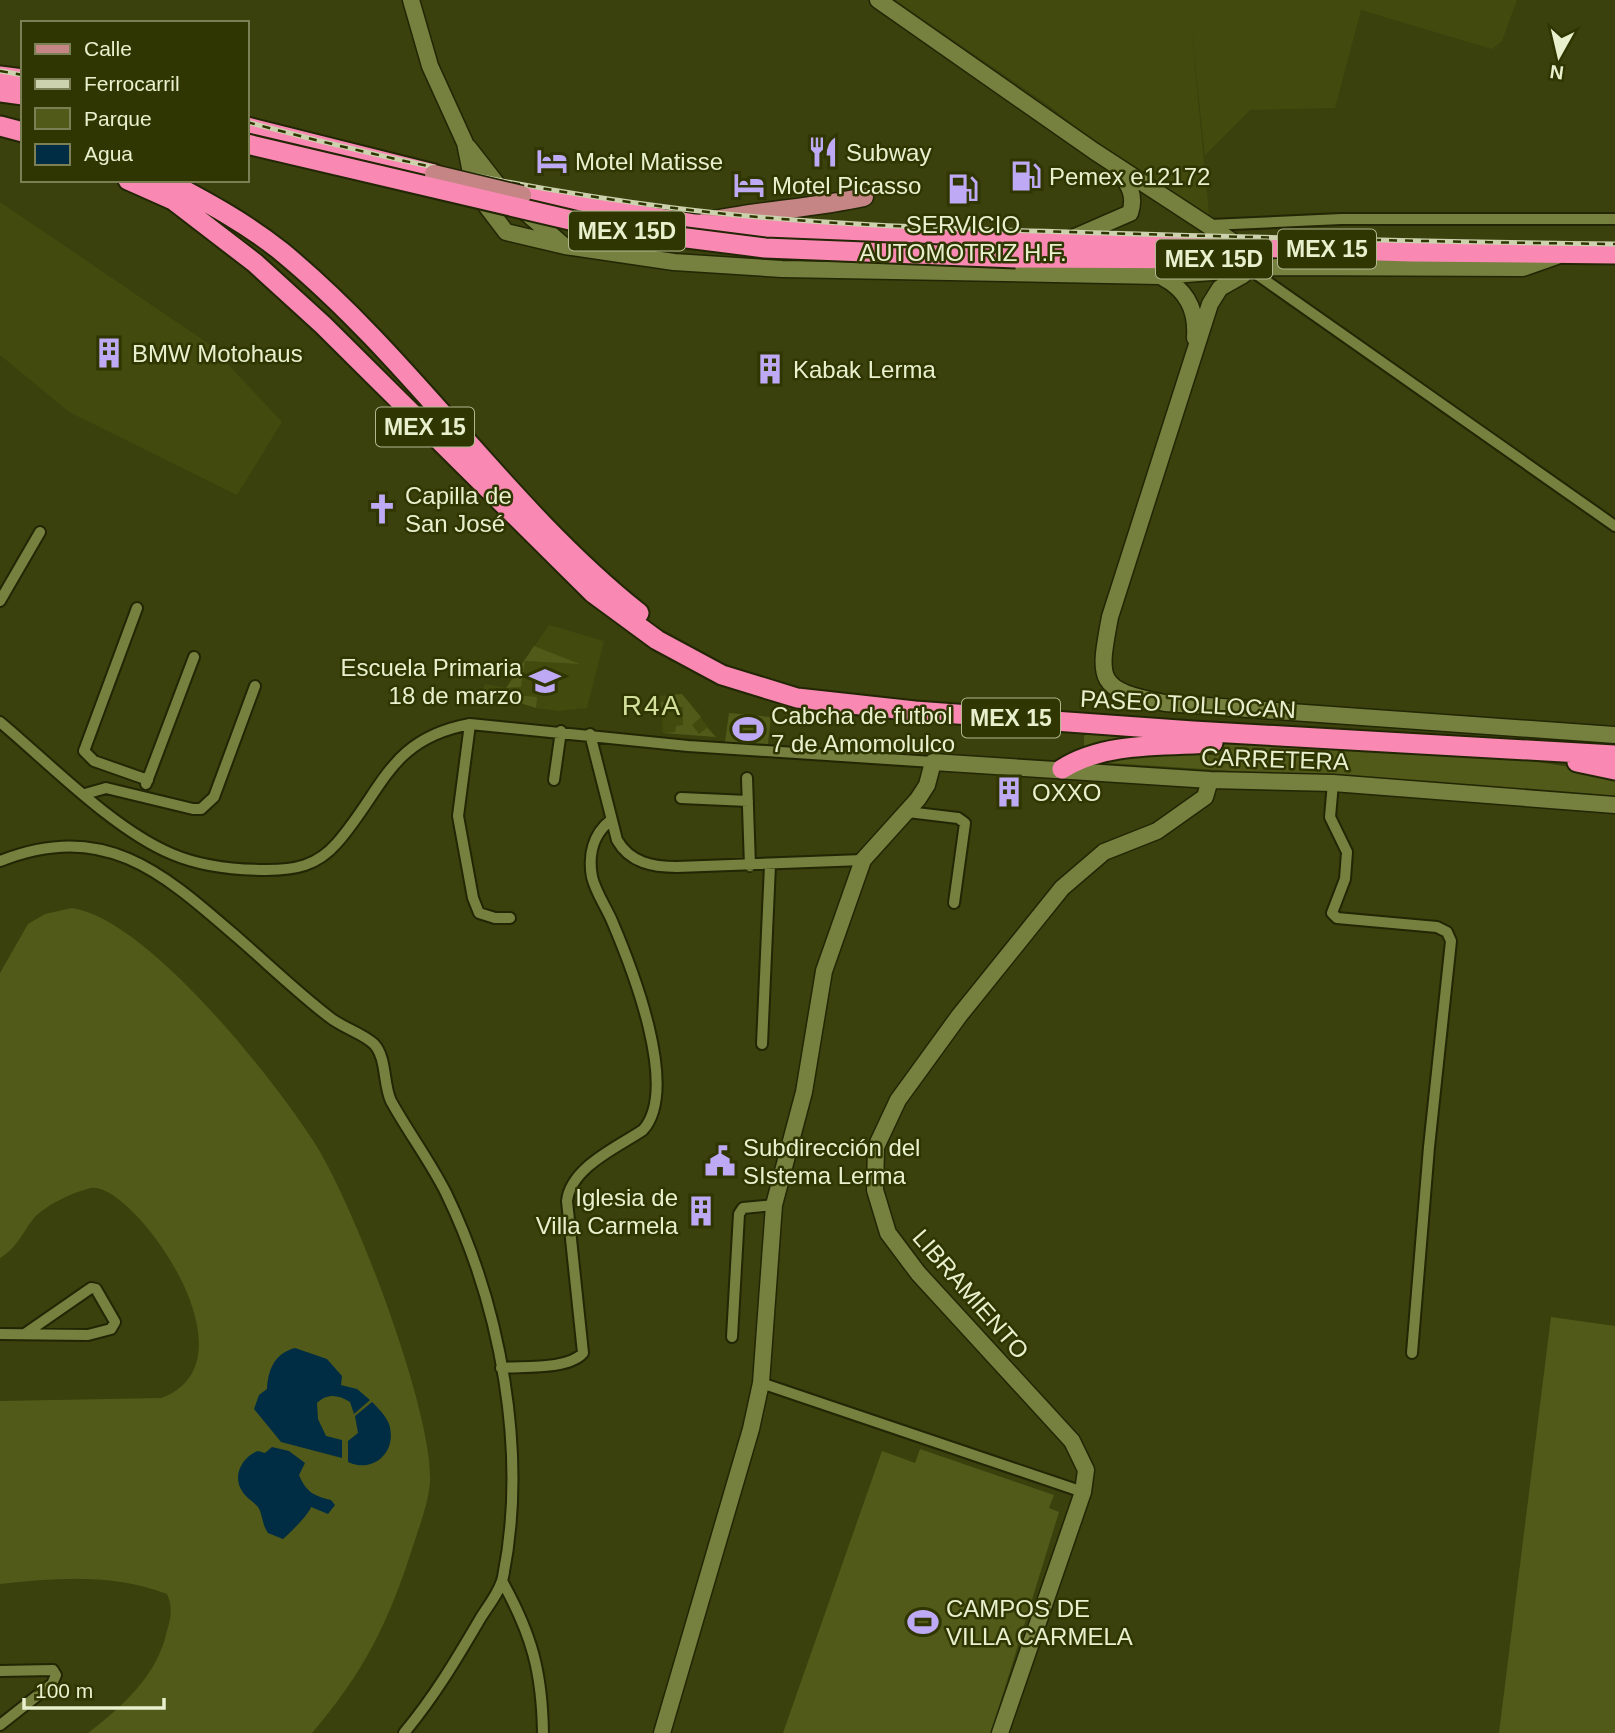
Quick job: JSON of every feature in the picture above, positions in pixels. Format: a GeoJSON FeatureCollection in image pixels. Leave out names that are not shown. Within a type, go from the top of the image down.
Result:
{"type":"FeatureCollection","features":[{"type":"Feature","properties":{"kind":"highway"},"geometry":{"type":"LineString","coordinates":[[0,76],[21,79]]}},
{"type":"Feature","properties":{"kind":"highway"},"geometry":{"type":"LineString","coordinates":[[0,92],[21,95]]}},
{"type":"Feature","properties":{"kind":"highway"},"geometry":{"type":"LineString","coordinates":[[0,126],[21,131]]}},
{"type":"Feature","properties":{"kind":"highway","name":"MEX 15"},"geometry":{"type":"LineString","coordinates":[[248,127],[434,174]]}},
{"type":"Feature","properties":{"kind":"highway"},"geometry":{"type":"LineString","coordinates":[[0,138],[21,143]]}},
{"type":"Feature","properties":{"kind":"highway","name":"MEX 15D"},"geometry":{"type":"LineString","coordinates":[[248,144],[600,227],[765,248],[1121,260],[1360,260],[1412,252]]}},
{"type":"Feature","properties":{"kind":"highway","name":"MEX 15"},"geometry":{"type":"LineString","coordinates":[[132,182],[173,201],[256,263],[323,325],[593,593],[657,640],[722,675]]}},
{"type":"Feature","properties":{"kind":"highway"},"geometry":{"type":"LineString","coordinates":[[168,182],[231,217],[281,251],[366,330],[578,558],[622,600],[694,650],[722,675]]}},
{"type":"Feature","properties":{"kind":"highway","name":"MEX 15"},"geometry":{"type":"LineString","coordinates":[[522,195],[695,224],[885,236],[1412,252],[1615,254]]}},
{"type":"Feature","properties":{"kind":"highway","name":"PASEO TOLLOCAN"},"geometry":{"type":"LineString","coordinates":[[722,675],[747,684],[825,702],[1086,724],[1615,755]]}},
{"type":"Feature","properties":{"kind":"highway"},"geometry":{"type":"LineString","coordinates":[[1062,769],[1082,756],[1106,751],[1304,735]]}},
{"type":"Feature","properties":{"kind":"highway"},"geometry":{"type":"LineString","coordinates":[[1528,750],[1615,770]]}},
{"type":"Feature","properties":{"kind":"main road"},"geometry":{"type":"LineString","coordinates":[[411,0],[430,66],[465,143],[495,184],[565,246]]}},
{"type":"Feature","properties":{"kind":"main road"},"geometry":{"type":"LineString","coordinates":[[878,0],[1110,161],[1241,247]]}},
{"type":"Feature","properties":{"kind":"main road"},"geometry":{"type":"LineString","coordinates":[[465,143],[472,178],[481,199],[506,232],[565,246],[674,262],[782,269],[1160,276],[1278,267],[1523,268],[1566,253]]}},
{"type":"Feature","properties":{"kind":"main road"},"geometry":{"type":"LineString","coordinates":[[1062,242],[1130,213],[1133,203],[1132,190],[1110,161]]}},
{"type":"Feature","properties":{"kind":"main road","name":"MEX 15"},"geometry":{"type":"LineString","coordinates":[[434,174],[522,195]]}},
{"type":"Feature","properties":{"kind":"main road"},"geometry":{"type":"LineString","coordinates":[[695,224],[740,214],[827,205],[864,197]]}},
{"type":"Feature","properties":{"kind":"main road"},"geometry":{"type":"LineString","coordinates":[[1252,271],[1220,288],[1210,304],[1110,617],[1102,659],[1102,671],[1110,685],[1138,698],[1165,702],[1615,735]]}},
{"type":"Feature","properties":{"kind":"main road"},"geometry":{"type":"LineString","coordinates":[[1160,276],[1178,285],[1189,300],[1195,332],[1193,355]]}},
{"type":"Feature","properties":{"kind":"main road"},"geometry":{"type":"LineString","coordinates":[[662,1733],[751,1429],[761,1383],[774,1205],[804,1092],[824,971],[863,860],[908,812],[927,785],[933,762]]}},
{"type":"Feature","properties":{"kind":"main road","name":"CARRETERA"},"geometry":{"type":"LineString","coordinates":[[933,762],[1210,780],[1333,783],[1615,805]]}},
{"type":"Feature","properties":{"kind":"main road","name":"LIBRAMIENTO"},"geometry":{"type":"LineString","coordinates":[[1000,1733],[1083,1492],[1086,1470],[1072,1441],[918,1273],[888,1233],[875,1190],[876,1147],[898,1100],[959,1016],[1062,888],[1104,852],[1157,831],[1205,797],[1210,780]]}},
{"type":"Feature","properties":{"kind":"street"},"geometry":{"type":"LineString","coordinates":[[1210,225],[1341,219],[1615,219]]}},
{"type":"Feature","properties":{"kind":"street"},"geometry":{"type":"LineString","coordinates":[[1252,271],[1615,526]]}},
{"type":"Feature","properties":{"kind":"street"},"geometry":{"type":"LineString","coordinates":[[0,601],[40,532]]}},
{"type":"Feature","properties":{"kind":"street"},"geometry":{"type":"LineString","coordinates":[[138,608],[83,751],[94,761],[148,780]]}},
{"type":"Feature","properties":{"kind":"street"},"geometry":{"type":"LineString","coordinates":[[142,797],[194,657]]}},
{"type":"Feature","properties":{"kind":"street"},"geometry":{"type":"LineString","coordinates":[[85,794],[106,788],[193,809],[208,805],[214,797],[255,686]]}},
{"type":"Feature","properties":{"kind":"street"},"geometry":{"type":"LineString","coordinates":[[0,722],[85,794],[145,839],[187,859],[256,870],[305,867],[324,856],[338,842],[393,764],[414,745],[443,730],[470,724],[688,746],[933,762]]}},
{"type":"Feature","properties":{"kind":"street"},"geometry":{"type":"LineString","coordinates":[[470,724],[458,816],[473,898],[479,913],[495,918],[510,918]]}},
{"type":"Feature","properties":{"kind":"street"},"geometry":{"type":"LineString","coordinates":[[554,780],[561,732]]}},
{"type":"Feature","properties":{"kind":"street"},"geometry":{"type":"LineString","coordinates":[[590,734],[611,820],[622,849],[652,867],[750,866],[863,860]]}},
{"type":"Feature","properties":{"kind":"street"},"geometry":{"type":"LineString","coordinates":[[747,778],[750,866]]}},
{"type":"Feature","properties":{"kind":"street"},"geometry":{"type":"LineString","coordinates":[[1333,783],[1331,817],[1347,852],[1345,879],[1332,913],[1337,918],[1437,926],[1447,932],[1451,941],[1429,1147],[1412,1353]]}},
{"type":"Feature","properties":{"kind":"street"},"geometry":{"type":"LineString","coordinates":[[681,798],[748,802]]}},
{"type":"Feature","properties":{"kind":"street"},"geometry":{"type":"LineString","coordinates":[[908,812],[957,818],[965,823],[954,903]]}},
{"type":"Feature","properties":{"kind":"street"},"geometry":{"type":"LineString","coordinates":[[501,1368],[558,1363],[577,1359],[583,1353],[567,1201],[569,1189],[582,1172],[643,1130],[652,1121],[657,1104],[659,1076],[648,1027],[620,939],[592,876],[594,840],[611,820]]}},
{"type":"Feature","properties":{"kind":"street"},"geometry":{"type":"LineString","coordinates":[[0,861],[49,847],[96,847],[132,859],[181,889],[328,1017],[365,1038],[377,1049],[392,1101],[445,1192],[470,1249],[491,1316],[507,1398],[511,1454],[509,1520],[502,1581],[447,1678],[404,1733]]}},
{"type":"Feature","properties":{"kind":"street"},"geometry":{"type":"LineString","coordinates":[[762,1044],[770,865]]}},
{"type":"Feature","properties":{"kind":"street"},"geometry":{"type":"LineString","coordinates":[[732,1337],[739,1214],[743,1208],[774,1205]]}},
{"type":"Feature","properties":{"kind":"street"},"geometry":{"type":"LineString","coordinates":[[0,1334],[88,1335],[111,1329],[115,1322],[103,1298],[96,1289],[91,1289],[26,1333]]}},
{"type":"Feature","properties":{"kind":"street"},"geometry":{"type":"LineString","coordinates":[[761,1383],[1083,1492]]}},
{"type":"Feature","properties":{"kind":"street"},"geometry":{"type":"LineString","coordinates":[[502,1581],[524,1620],[536,1655],[542,1692],[543,1733]]}},
{"type":"Feature","properties":{"kind":"street"},"geometry":{"type":"LineString","coordinates":[[0,1671],[53,1670],[56,1675],[51,1684],[0,1725]]}},
{"type":"Feature","properties":{"kind":"shaded area"},"geometry":{"type":"Polygon","coordinates":[[[895,0],[1517,0],[1502,41],[1492,49],[1361,10],[1335,108],[1250,110],[1205,155],[1191,25],[1210,225],[1137,175],[1051,107],[895,0]]]}},
{"type":"Feature","properties":{"kind":"shaded area"},"geometry":{"type":"Polygon","coordinates":[[[0,202],[209,344],[282,422],[237,495],[69,412],[0,355],[0,202]]]}},
{"type":"Feature","properties":{"kind":"shaded area","name":"Escuela Primaria 18 de marzo"},"geometry":{"type":"Polygon","coordinates":[[[549,625],[604,641],[587,708],[558,711],[536,708],[482,691],[485,684],[506,688],[549,625]]]}},
{"type":"Feature","properties":{"kind":"shaded area"},"geometry":{"type":"Polygon","coordinates":[[[682,694],[716,737],[663,733],[660,696],[682,694]]]}},
{"type":"Feature","properties":{"kind":"green space"},"geometry":{"type":"Polygon","coordinates":[[[534,646],[580,664],[525,661],[521,687],[506,688],[534,646]]]}},
{"type":"Feature","properties":{"kind":"green space"},"geometry":{"type":"Polygon","coordinates":[[[489,693],[537,697],[536,708],[489,693]]]}},
{"type":"Feature","properties":{"kind":"green space"},"geometry":{"type":"Polygon","coordinates":[[[682,694],[701,717],[692,725],[699,734],[707,728],[716,737],[663,733],[675,732],[676,726],[683,725],[683,707],[661,707],[661,702],[670,702],[670,695],[682,694]]]}},
{"type":"Feature","properties":{"kind":"green space","name":"Cabcha de futbol 7 de Amomolulco"},"geometry":{"type":"Polygon","coordinates":[[[729,713],[771,717],[768,744],[725,742],[729,713]]]}},
{"type":"Feature","properties":{"kind":"green space"},"geometry":{"type":"Polygon","coordinates":[[[1092,730],[1355,742],[1485,755],[1615,775],[1615,796],[1094,762],[1084,749],[1084,736],[1092,730]]]}},
{"type":"Feature","properties":{"kind":"green space"},"geometry":{"type":"Polygon","coordinates":[[[72,908],[102,918],[135,940],[170,969],[238,1041],[293,1111],[329,1168],[348,1208],[388,1307],[405,1359],[428,1450],[430,1482],[425,1508],[384,1624],[360,1668],[312,1733],[88,1733],[126,1701],[155,1662],[170,1617],[167,1594],[146,1587],[105,1580],[63,1579],[0,1584],[0,1401],[161,1398],[189,1378],[199,1348],[194,1313],[179,1276],[158,1241],[133,1212],[110,1193],[91,1188],[53,1204],[34,1218],[16,1244],[0,1258],[0,973],[28,924],[45,914],[72,908]]]}},
{"type":"Feature","properties":{"kind":"green space"},"geometry":{"type":"Polygon","coordinates":[[[1551,1317],[1615,1326],[1615,1733],[1499,1733],[1551,1317]]]}},
{"type":"Feature","properties":{"kind":"green space","name":"CAMPOS DE VILLA CARMELA"},"geometry":{"type":"Polygon","coordinates":[[[920,1449],[1054,1495],[1049,1508],[1059,1512],[991,1733],[783,1733],[882,1451],[915,1463],[920,1449]]]}},
{"type":"Feature","properties":{"kind":"water"},"geometry":{"type":"Polygon","coordinates":[[[295,1348],[327,1359],[342,1376],[341,1385],[357,1389],[370,1400],[354,1414],[350,1402],[341,1398],[329,1396],[317,1403],[318,1419],[326,1436],[342,1440],[342,1458],[281,1442],[254,1409],[259,1395],[267,1389],[274,1363],[282,1354],[295,1348]]]}},
{"type":"Feature","properties":{"kind":"water"},"geometry":{"type":"Polygon","coordinates":[[[372,1402],[389,1424],[390,1443],[387,1451],[374,1463],[357,1465],[348,1462],[348,1441],[358,1433],[355,1416],[372,1402]]]}},
{"type":"Feature","properties":{"kind":"water"},"geometry":{"type":"Polygon","coordinates":[[[272,1447],[289,1451],[305,1463],[299,1475],[305,1486],[335,1505],[328,1514],[311,1507],[283,1539],[268,1533],[258,1507],[244,1493],[238,1479],[240,1468],[247,1458],[258,1451],[265,1453],[272,1447]]]}},
{"type":"Feature","properties":{"kind":"railway"},"geometry":{"type":"LineString","coordinates":[[0,71],[21,75]]}},
{"type":"Feature","properties":{"kind":"railway"},"geometry":{"type":"LineString","coordinates":[[248,122],[353,149],[513,183],[620,201],[781,219],[996,230],[1615,244]]}},
{"type":"Feature","properties":{"kind":"place","name":"Subway"},"geometry":{"type":"Point","coordinates":[823,152]}},
{"type":"Feature","properties":{"kind":"place","name":"Motel Matisse"},"geometry":{"type":"Point","coordinates":[552,161]}},
{"type":"Feature","properties":{"kind":"place","name":"Pemex e12172"},"geometry":{"type":"Point","coordinates":[1026,176]}},
{"type":"Feature","properties":{"kind":"place","name":"Motel Picasso"},"geometry":{"type":"Point","coordinates":[749,185]}},
{"type":"Feature","properties":{"kind":"place","name":"SERVICIO AUTOMOTRIZ H.F."},"geometry":{"type":"Point","coordinates":[963,189]}},
{"type":"Feature","properties":{"kind":"place","name":"BMW Motohaus"},"geometry":{"type":"Point","coordinates":[109,353]}},
{"type":"Feature","properties":{"kind":"place","name":"Kabak Lerma"},"geometry":{"type":"Point","coordinates":[770,369]}},
{"type":"Feature","properties":{"kind":"place","name":"Capilla de San José"},"geometry":{"type":"Point","coordinates":[382,509]}},
{"type":"Feature","properties":{"kind":"place","name":"Escuela Primaria 18 de marzo"},"geometry":{"type":"Point","coordinates":[545,681]}},
{"type":"Feature","properties":{"kind":"place","name":"Cabcha de futbol 7 de Amomolulco"},"geometry":{"type":"Point","coordinates":[748,729]}},
{"type":"Feature","properties":{"kind":"place","name":"OXXO"},"geometry":{"type":"Point","coordinates":[1009,792]}},
{"type":"Feature","properties":{"kind":"place","name":"Subdirección del SIstema Lerma"},"geometry":{"type":"Point","coordinates":[720,1161]}},
{"type":"Feature","properties":{"kind":"place","name":"Iglesia de Villa Carmela"},"geometry":{"type":"Point","coordinates":[701,1211]}},
{"type":"Feature","properties":{"kind":"place","name":"CAMPOS DE VILLA CARMELA"},"geometry":{"type":"Point","coordinates":[923,1622]}},
{"type":"Feature","properties":{"kind":"district","name":"R4A"},"geometry":{"type":"Point","coordinates":[652,705]}}]}
